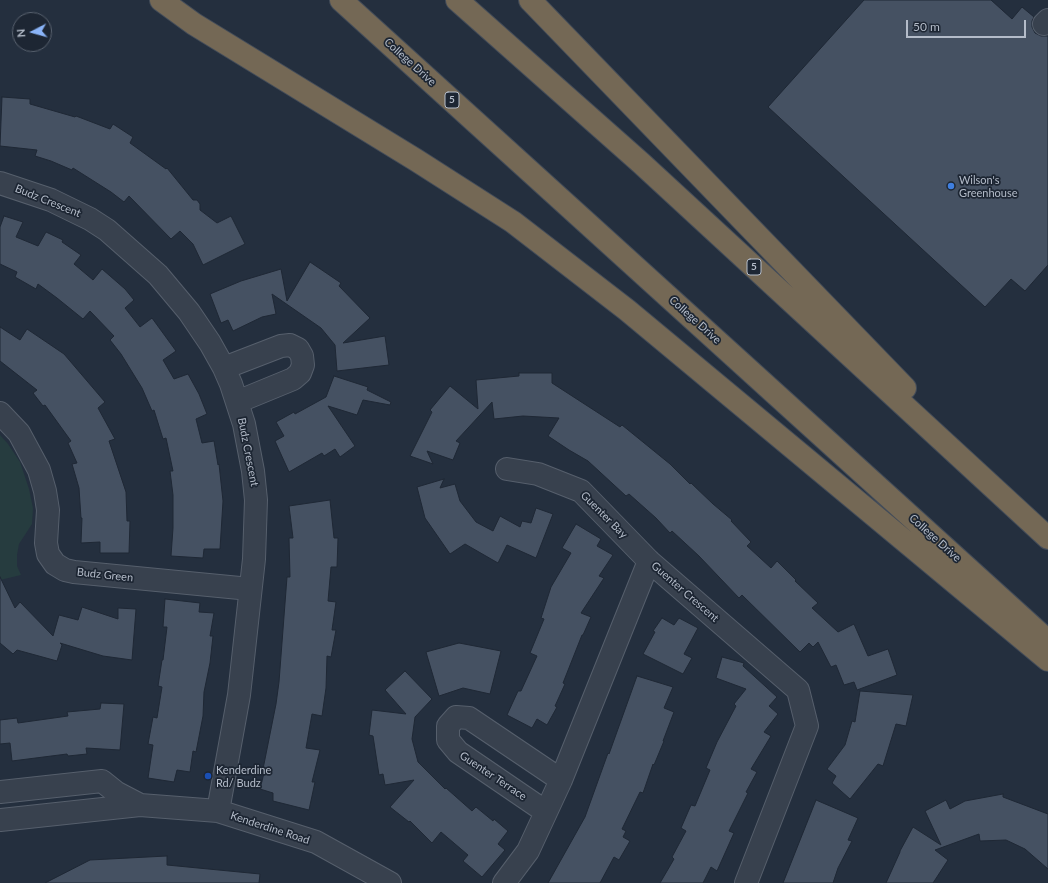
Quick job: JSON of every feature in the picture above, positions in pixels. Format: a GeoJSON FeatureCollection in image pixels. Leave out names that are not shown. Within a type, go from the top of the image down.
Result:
{"type":"FeatureCollection","features":[{"type":"Feature","properties":{"kind":"highway"},"geometry":{"type":"LineString","coordinates":[[161,0],[194,24],[514,222],[627,310],[1048,660]]}},
{"type":"Feature","properties":{"kind":"highway","name":"College Drive"},"geometry":{"type":"LineString","coordinates":[[341,0],[1048,641]]}},
{"type":"Feature","properties":{"kind":"highway","name":"5"},"geometry":{"type":"LineString","coordinates":[[457,0],[641,163],[1048,537]]}},
{"type":"Feature","properties":{"kind":"highway"},"geometry":{"type":"LineString","coordinates":[[530,0],[1048,537]]}},
{"type":"Feature","properties":{"kind":"street","name":"Budz Crescent"},"geometry":{"type":"LineString","coordinates":[[0,183],[58,203],[90,219],[107,230],[152,270],[172,292],[197,324],[224,368],[237,402],[244,424],[253,471],[256,500],[254,559],[239,695],[218,811]]}},
{"type":"Feature","properties":{"kind":"street"},"geometry":{"type":"LineString","coordinates":[[224,368],[281,346],[290,345],[298,349],[302,356],[303,365],[300,373],[293,379],[237,402]]}},
{"type":"Feature","properties":{"kind":"street","name":"Budz Green"},"geometry":{"type":"LineString","coordinates":[[0,413],[18,433],[39,470],[45,491],[48,510],[46,543],[48,554],[55,564],[65,570],[74,572],[250,589]]}},
{"type":"Feature","properties":{"kind":"street","name":"Guenter Bay"},"geometry":{"type":"LineString","coordinates":[[507,469],[538,474],[581,491],[649,561]]}},
{"type":"Feature","properties":{"kind":"street","name":"Guenter Crescent"},"geometry":{"type":"LineString","coordinates":[[504,883],[528,851],[561,780],[649,561],[798,690],[806,726],[746,883]]}},
{"type":"Feature","properties":{"kind":"street","name":"Guenter Terrace"},"geometry":{"type":"LineString","coordinates":[[546,812],[458,752],[448,740],[448,726],[456,717],[469,718],[561,780]]}},
{"type":"Feature","properties":{"kind":"street","name":"Kenderdine Road"},"geometry":{"type":"LineString","coordinates":[[0,792],[102,781],[117,793],[140,805]]}},
{"type":"Feature","properties":{"kind":"street","name":"Kenderdine Road"},"geometry":{"type":"LineString","coordinates":[[0,820],[140,805],[218,811],[316,842],[390,883]]}},
{"type":"Feature","properties":{"kind":"green space"},"geometry":{"type":"Polygon","coordinates":[[[0,435],[20,462],[29,489],[33,508],[32,524],[19,544],[17,555],[17,566],[21,575],[0,580],[0,435]]]}},
{"type":"Feature","properties":{"kind":"building","name":"Wilson's Greenhouse"},"geometry":{"type":"Polygon","coordinates":[[[864,0],[991,0],[1012,19],[1022,7],[1034,17],[1032,27],[1035,33],[1041,36],[1048,36],[1048,265],[1025,291],[1011,279],[985,307],[768,107],[864,0]]]}},
{"type":"Feature","properties":{"kind":"building"},"geometry":{"type":"Polygon","coordinates":[[[2,97],[30,99],[30,104],[75,117],[76,116],[110,129],[113,124],[133,137],[130,143],[166,169],[167,168],[193,200],[197,200],[200,204],[200,210],[217,223],[231,216],[245,244],[203,265],[193,244],[180,231],[171,239],[129,196],[124,202],[73,168],[72,170],[35,156],[37,150],[0,146],[2,97]]]}},
{"type":"Feature","properties":{"kind":"building"},"geometry":{"type":"Polygon","coordinates":[[[4,216],[23,222],[16,237],[38,246],[46,232],[63,240],[62,242],[81,255],[74,264],[93,280],[102,269],[125,289],[134,300],[125,308],[140,327],[152,318],[176,351],[163,360],[174,379],[188,374],[199,394],[207,414],[196,419],[202,443],[214,441],[218,465],[219,464],[223,501],[220,549],[204,549],[203,558],[171,556],[173,495],[170,471],[173,471],[166,438],[163,439],[154,410],[152,411],[142,388],[121,354],[110,340],[114,336],[90,311],[83,319],[38,284],[36,289],[15,277],[17,272],[0,264],[0,227],[4,216]]]}},
{"type":"Feature","properties":{"kind":"building"},"geometry":{"type":"Polygon","coordinates":[[[310,262],[341,283],[339,286],[370,318],[343,343],[385,336],[389,365],[337,371],[335,345],[321,328],[272,294],[276,314],[262,317],[233,331],[228,320],[221,323],[210,294],[241,281],[281,269],[287,301],[310,262]]]}},
{"type":"Feature","properties":{"kind":"building"},"geometry":{"type":"Polygon","coordinates":[[[0,327],[20,340],[27,329],[64,354],[105,402],[98,408],[115,439],[109,441],[126,492],[127,521],[130,521],[129,553],[100,553],[100,542],[81,543],[82,518],[79,488],[72,464],[77,463],[68,443],[71,441],[45,405],[43,406],[33,393],[37,390],[0,361],[0,327]]]}},
{"type":"Feature","properties":{"kind":"building"},"geometry":{"type":"Polygon","coordinates":[[[519,373],[552,373],[552,383],[620,427],[622,425],[670,464],[690,484],[691,483],[732,520],[731,521],[751,542],[747,546],[771,568],[777,561],[818,603],[812,608],[838,632],[854,624],[868,656],[888,649],[897,675],[857,690],[854,682],[844,685],[836,665],[831,667],[818,642],[813,647],[809,643],[800,652],[742,595],[739,598],[699,556],[672,531],[670,533],[656,518],[629,494],[626,496],[588,461],[548,436],[559,418],[523,416],[494,419],[492,402],[456,441],[460,443],[453,460],[427,451],[433,464],[410,456],[432,412],[430,410],[450,386],[478,409],[476,380],[519,376],[519,373]]]}},
{"type":"Feature","properties":{"kind":"building"},"geometry":{"type":"Polygon","coordinates":[[[334,376],[368,387],[367,390],[391,402],[390,405],[363,400],[357,415],[328,406],[355,446],[340,457],[335,449],[324,456],[322,453],[289,472],[275,441],[284,436],[276,422],[294,412],[295,414],[326,397],[334,376]]]}},
{"type":"Feature","properties":{"kind":"building"},"geometry":{"type":"Polygon","coordinates":[[[444,479],[440,488],[455,484],[460,501],[476,522],[493,531],[500,516],[520,527],[522,521],[531,523],[536,508],[553,514],[536,558],[507,545],[498,563],[465,544],[450,554],[425,518],[417,487],[444,479]]]}},
{"type":"Feature","properties":{"kind":"building"},"geometry":{"type":"Polygon","coordinates":[[[330,500],[334,538],[338,538],[337,567],[331,567],[328,601],[336,602],[332,630],[336,630],[331,657],[327,656],[326,688],[322,716],[312,714],[306,748],[320,750],[312,782],[315,782],[309,810],[273,801],[273,793],[260,789],[265,769],[263,769],[276,704],[287,577],[290,577],[289,538],[293,538],[289,506],[330,500]]]}},
{"type":"Feature","properties":{"kind":"building"},"geometry":{"type":"Polygon","coordinates":[[[576,524],[601,539],[597,546],[613,555],[599,576],[604,578],[581,613],[591,617],[582,635],[563,683],[565,684],[555,706],[557,707],[547,725],[537,719],[532,728],[507,715],[518,691],[521,691],[537,656],[530,653],[544,619],[541,618],[551,587],[571,553],[562,548],[576,524]]]}},
{"type":"Feature","properties":{"kind":"building"},"geometry":{"type":"Polygon","coordinates":[[[0,577],[15,608],[20,602],[53,636],[59,615],[78,620],[82,607],[118,619],[118,608],[136,609],[132,660],[103,656],[60,643],[62,645],[57,661],[17,650],[13,654],[0,643],[0,577]]]}},
{"type":"Feature","properties":{"kind":"building"},"geometry":{"type":"Polygon","coordinates":[[[165,599],[200,603],[199,612],[214,613],[210,636],[213,636],[210,663],[204,692],[203,716],[196,752],[193,751],[190,772],[177,770],[174,782],[148,778],[153,745],[148,744],[153,717],[157,718],[162,687],[158,686],[167,627],[163,627],[165,599]]]}},
{"type":"Feature","properties":{"kind":"building"},"geometry":{"type":"Polygon","coordinates":[[[662,618],[674,625],[679,618],[698,628],[684,654],[692,658],[683,674],[643,654],[655,632],[653,631],[662,618]]]}},
{"type":"Feature","properties":{"kind":"building"},"geometry":{"type":"Polygon","coordinates":[[[459,643],[501,651],[490,694],[463,688],[439,696],[426,652],[459,643]]]}},
{"type":"Feature","properties":{"kind":"building"},"geometry":{"type":"Polygon","coordinates":[[[722,657],[744,663],[743,666],[777,697],[769,706],[778,714],[764,732],[771,736],[751,769],[757,772],[746,792],[748,793],[729,831],[734,833],[717,871],[711,867],[703,883],[660,883],[674,859],[672,857],[686,831],[681,828],[691,805],[695,806],[710,770],[706,768],[717,742],[736,706],[734,704],[746,689],[716,678],[722,657]]]}},
{"type":"Feature","properties":{"kind":"building"},"geometry":{"type":"Polygon","coordinates":[[[405,671],[432,699],[415,717],[412,739],[418,762],[445,789],[446,788],[472,811],[476,807],[508,831],[498,844],[505,850],[482,877],[463,861],[468,855],[441,832],[432,843],[410,821],[409,822],[390,807],[414,780],[385,785],[383,774],[379,775],[373,736],[369,735],[372,710],[406,714],[385,690],[405,671]]]}},
{"type":"Feature","properties":{"kind":"building"},"geometry":{"type":"Polygon","coordinates":[[[637,676],[673,687],[664,708],[674,712],[643,793],[640,792],[622,829],[626,831],[623,837],[630,841],[619,860],[614,857],[600,883],[548,883],[585,817],[637,676]]]}},
{"type":"Feature","properties":{"kind":"building"},"geometry":{"type":"Polygon","coordinates":[[[860,691],[913,695],[906,726],[896,724],[883,766],[878,764],[850,799],[832,783],[836,776],[827,769],[845,745],[852,721],[855,722],[860,691]]]}},
{"type":"Feature","properties":{"kind":"building"},"geometry":{"type":"Polygon","coordinates":[[[101,703],[124,704],[120,750],[86,748],[87,754],[68,756],[67,754],[12,761],[10,743],[0,744],[0,720],[17,718],[18,723],[68,716],[67,712],[100,709],[101,703]]]}},
{"type":"Feature","properties":{"kind":"building"},"geometry":{"type":"Polygon","coordinates":[[[1003,794],[1003,797],[1048,814],[1048,869],[1025,849],[1006,840],[980,841],[979,834],[935,850],[948,860],[933,883],[886,883],[900,851],[913,827],[941,845],[925,811],[946,800],[950,809],[965,801],[1003,794]]]}},
{"type":"Feature","properties":{"kind":"building"},"geometry":{"type":"Polygon","coordinates":[[[816,800],[858,818],[848,840],[852,841],[838,868],[833,883],[783,883],[816,800]]]}},
{"type":"Feature","properties":{"kind":"building"},"geometry":{"type":"Polygon","coordinates":[[[167,856],[167,865],[260,874],[259,883],[45,883],[90,860],[167,856]]]}},
{"type":"Feature","properties":{"kind":"place","name":"Wilson's Greenhouse"},"geometry":{"type":"Point","coordinates":[951,186]}},
{"type":"Feature","properties":{"kind":"place","name":"Kenderdine Rd/ Budz"},"geometry":{"type":"Point","coordinates":[208,776]}}]}
